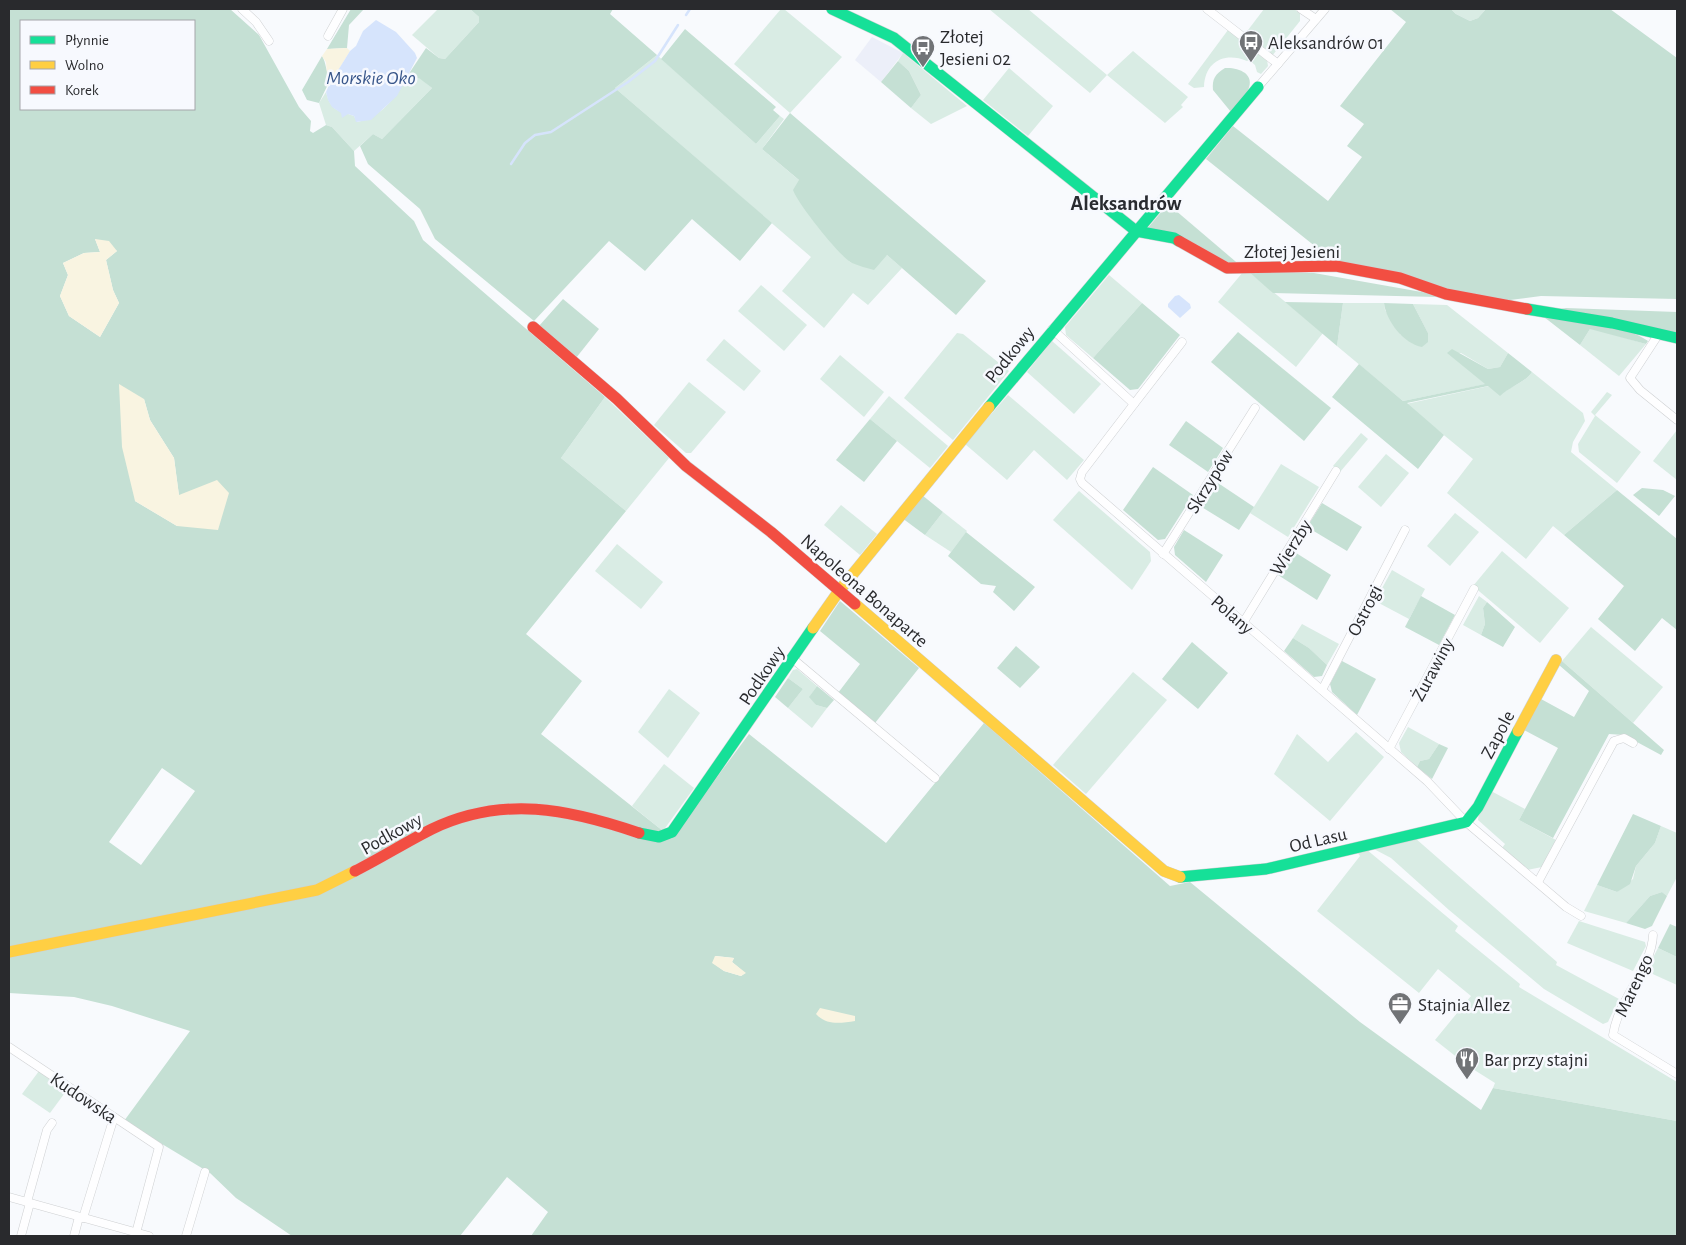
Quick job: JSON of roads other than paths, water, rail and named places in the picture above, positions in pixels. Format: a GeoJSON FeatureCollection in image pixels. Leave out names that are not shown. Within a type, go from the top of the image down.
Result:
{"type":"FeatureCollection","features":[{"type":"Feature","properties":{"kind":"street"},"geometry":{"type":"LineString","coordinates":[[242,9],[256,22],[269,42]]}},
{"type":"Feature","properties":{"kind":"street"},"geometry":{"type":"LineString","coordinates":[[328,36],[344,9]]}},
{"type":"Feature","properties":{"kind":"street","name":"Złotej Jesieni"},"geometry":{"type":"LineString","coordinates":[[832,9],[894,38],[1136,231],[1174,238],[1228,268],[1239,270],[1336,266],[1400,278],[1446,294],[1478,301],[1612,323],[1677,338]]}},
{"type":"Feature","properties":{"kind":"street"},"geometry":{"type":"LineString","coordinates":[[1207,9],[1278,64]]}},
{"type":"Feature","properties":{"kind":"street"},"geometry":{"type":"LineString","coordinates":[[1301,9],[1316,19]]}},
{"type":"Feature","properties":{"kind":"street","name":"Podkowy"},"geometry":{"type":"LineString","coordinates":[[9,952],[317,890],[370,864],[433,829],[455,820],[490,811],[545,808],[593,817],[644,835],[659,837],[672,832],[839,591],[1052,329],[1325,9]]}},
{"type":"Feature","properties":{"kind":"street","name":"Napoleona Bonaparte"},"geometry":{"type":"LineString","coordinates":[[533,327],[616,399],[686,466],[771,532],[1164,871],[1176,877]]}},
{"type":"Feature","properties":{"kind":"street"},"geometry":{"type":"LineString","coordinates":[[1052,329],[1134,404],[1182,342]]}},
{"type":"Feature","properties":{"kind":"street"},"geometry":{"type":"LineString","coordinates":[[1658,335],[1630,378],[1640,390],[1677,420]]}},
{"type":"Feature","properties":{"kind":"street","name":"Polany"},"geometry":{"type":"LineString","coordinates":[[1134,404],[1082,472],[1080,479],[1163,554],[1426,781],[1466,822],[1580,916]]}},
{"type":"Feature","properties":{"kind":"street","name":"Skrzypów"},"geometry":{"type":"LineString","coordinates":[[1163,554],[1255,408]]}},
{"type":"Feature","properties":{"kind":"street","name":"Wierzby"},"geometry":{"type":"LineString","coordinates":[[1243,622],[1336,471]]}},
{"type":"Feature","properties":{"kind":"street","name":"Ostrogi"},"geometry":{"type":"LineString","coordinates":[[1322,690],[1405,530]]}},
{"type":"Feature","properties":{"kind":"street","name":"Żurawiny"},"geometry":{"type":"LineString","coordinates":[[1389,749],[1474,589]]}},
{"type":"Feature","properties":{"kind":"street"},"geometry":{"type":"LineString","coordinates":[[793,659],[935,778]]}},
{"type":"Feature","properties":{"kind":"street","name":"Zapole"},"geometry":{"type":"LineString","coordinates":[[1466,822],[1478,807],[1556,660]]}},
{"type":"Feature","properties":{"kind":"street"},"geometry":{"type":"LineString","coordinates":[[1538,882],[1614,741],[1624,738],[1633,743]]}},
{"type":"Feature","properties":{"kind":"street","name":"Od Lasu"},"geometry":{"type":"LineString","coordinates":[[1176,877],[1188,878],[1266,869],[1466,822]]}},
{"type":"Feature","properties":{"kind":"street","name":"Marengo"},"geometry":{"type":"LineString","coordinates":[[1653,935],[1650,952],[1619,1012],[1614,1035],[1677,1074]]}},
{"type":"Feature","properties":{"kind":"street","name":"Kudowska"},"geometry":{"type":"LineString","coordinates":[[9,1047],[159,1147],[136,1233]]}},
{"type":"Feature","properties":{"kind":"street"},"geometry":{"type":"LineString","coordinates":[[74,1236],[114,1116]]}},
{"type":"Feature","properties":{"kind":"street"},"geometry":{"type":"LineString","coordinates":[[22,1236],[28,1203],[47,1130],[52,1123]]}},
{"type":"Feature","properties":{"kind":"street"},"geometry":{"type":"LineString","coordinates":[[186,1236],[205,1172]]}},
{"type":"Feature","properties":{"kind":"street"},"geometry":{"type":"LineString","coordinates":[[9,1197],[81,1217],[126,1233],[149,1236]]}},
{"type":"Feature","properties":{"kind":"water","name":"Morskie Oko"},"geometry":{"type":"Polygon","coordinates":[[[376,20],[396,32],[415,53],[417,58],[397,96],[371,120],[356,122],[354,116],[348,114],[342,118],[341,113],[332,107],[326,92],[350,51],[356,46],[363,31],[376,20]]]}},
{"type":"Feature","properties":{"kind":"water"},"geometry":{"type":"Polygon","coordinates":[[[1179,295],[1190,304],[1191,308],[1180,318],[1168,307],[1168,304],[1175,296],[1179,295]]]}},
{"type":"Feature","properties":{"kind":"waterway"},"geometry":{"type":"LineString","coordinates":[[686,15],[690,9]]}},
{"type":"Feature","properties":{"kind":"waterway"},"geometry":{"type":"LineString","coordinates":[[511,164],[525,143],[535,135],[551,132],[628,82],[655,61],[678,25]]}},
{"type":"Feature","properties":{"kind":"place","name":"Aleksandrów 01"},"geometry":{"type":"Point","coordinates":[1251,63]}},
{"type":"Feature","properties":{"kind":"place","name":"Złotej Jesieni 02"},"geometry":{"type":"Point","coordinates":[923,68]}},
{"type":"Feature","properties":{"kind":"place","name":"Stajnia Allez"},"geometry":{"type":"Point","coordinates":[1400,1025]}},
{"type":"Feature","properties":{"kind":"place","name":"Bar przy stajni"},"geometry":{"type":"Point","coordinates":[1467,1080]}},
{"type":"Feature","properties":{"kind":"district","name":"Aleksandrów"},"geometry":{"type":"Point","coordinates":[1126,203]}}]}
